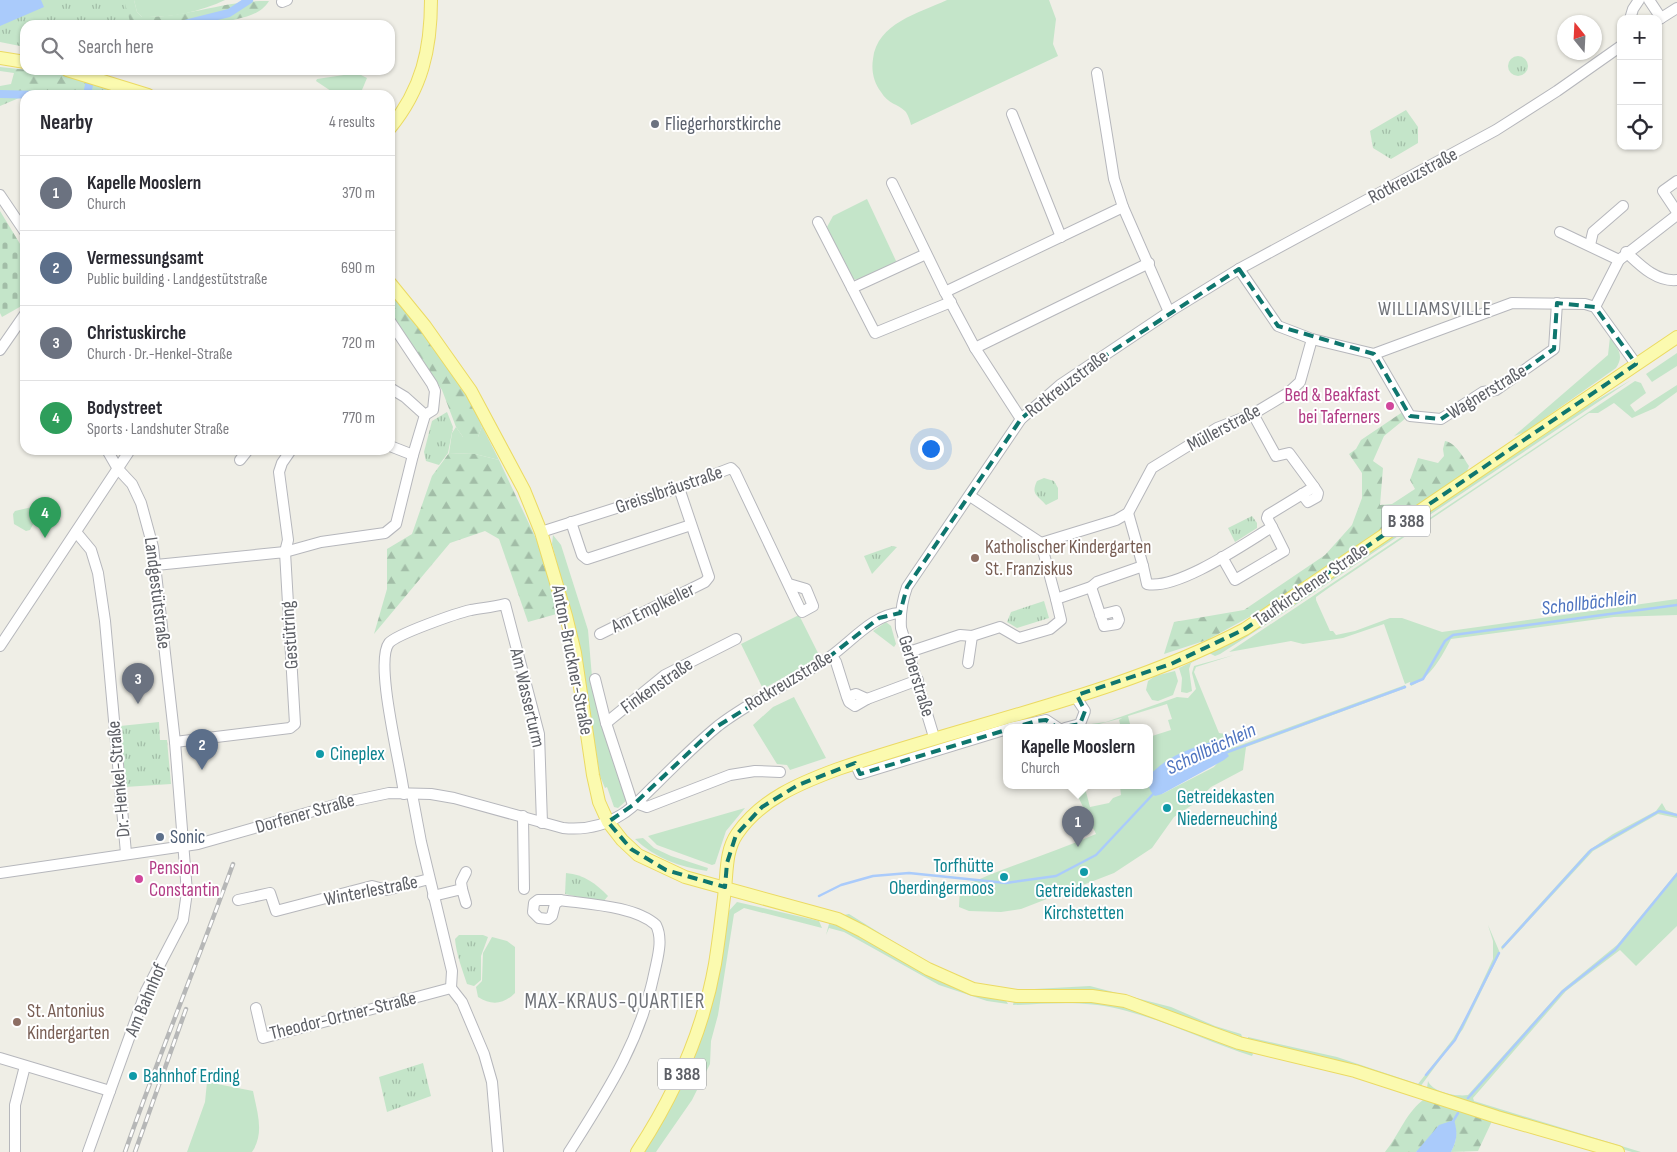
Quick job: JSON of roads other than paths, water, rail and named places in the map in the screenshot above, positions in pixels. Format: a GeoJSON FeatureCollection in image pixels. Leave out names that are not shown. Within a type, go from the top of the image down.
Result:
{"type":"FeatureCollection","features":[{"type":"Feature","properties":{"kind":"main road"},"geometry":{"type":"LineString","coordinates":[[395,121],[407,104],[424,69],[431,32],[431,0]]}},
{"type":"Feature","properties":{"kind":"main road"},"geometry":{"type":"LineString","coordinates":[[0,58],[20,61]]}},
{"type":"Feature","properties":{"kind":"main road"},"geometry":{"type":"LineString","coordinates":[[88,75],[133,90]]}},
{"type":"Feature","properties":{"kind":"main road","name":"Anton-Bruckner-Straße"},"geometry":{"type":"LineString","coordinates":[[395,289],[452,363],[488,420],[524,490],[541,532],[566,616],[579,682],[592,774],[599,802],[608,822],[630,849],[646,860],[685,877],[838,920],[862,931],[928,969],[973,989],[1017,996],[1092,996],[1125,1001],[1232,1041],[1355,1071],[1497,1117],[1618,1152]]}},
{"type":"Feature","properties":{"kind":"main road","name":"Taufkirchener Straße"},"geometry":{"type":"LineString","coordinates":[[725,888],[730,846],[736,835],[756,812],[777,796],[798,785],[855,763],[1164,667],[1245,629],[1455,489],[1677,337]]}},
{"type":"Feature","properties":{"kind":"main road","name":"B 388"},"geometry":{"type":"LineString","coordinates":[[637,1152],[672,1092],[694,1044],[715,964],[725,888]]}},
{"type":"Feature","properties":{"kind":"street"},"geometry":{"type":"LineString","coordinates":[[1631,15],[1632,9],[1639,0]]}},
{"type":"Feature","properties":{"kind":"street"},"geometry":{"type":"LineString","coordinates":[[1649,0],[1658,15]]}},
{"type":"Feature","properties":{"kind":"street"},"geometry":{"type":"LineString","coordinates":[[1662,18],[1677,8]]}},
{"type":"Feature","properties":{"kind":"street","name":"Rotkreuzstraße"},"geometry":{"type":"LineString","coordinates":[[608,822],[635,804],[701,740],[732,715],[762,695],[832,656],[879,618],[900,613],[907,587],[1021,419],[1060,385],[1168,312],[1239,270],[1481,139],[1557,91],[1617,49]]}},
{"type":"Feature","properties":{"kind":"street"},"geometry":{"type":"LineString","coordinates":[[1097,73],[1114,179],[1123,207],[1149,263],[1168,312]]}},
{"type":"Feature","properties":{"kind":"street"},"geometry":{"type":"LineString","coordinates":[[1012,114],[1061,237]]}},
{"type":"Feature","properties":{"kind":"street"},"geometry":{"type":"LineString","coordinates":[[1595,308],[1622,256],[1677,214],[1663,191],[1677,181]]}},
{"type":"Feature","properties":{"kind":"street"},"geometry":{"type":"LineString","coordinates":[[892,182],[926,254],[975,348],[1021,419]]}},
{"type":"Feature","properties":{"kind":"street"},"geometry":{"type":"LineString","coordinates":[[0,195],[20,225]]}},
{"type":"Feature","properties":{"kind":"street"},"geometry":{"type":"LineString","coordinates":[[1590,245],[1593,232],[1623,206]]}},
{"type":"Feature","properties":{"kind":"street"},"geometry":{"type":"LineString","coordinates":[[945,292],[1123,207]]}},
{"type":"Feature","properties":{"kind":"street"},"geometry":{"type":"LineString","coordinates":[[818,222],[875,333],[951,302]]}},
{"type":"Feature","properties":{"kind":"street"},"geometry":{"type":"LineString","coordinates":[[1560,232],[1622,256],[1668,280],[1677,280]]}},
{"type":"Feature","properties":{"kind":"street"},"geometry":{"type":"LineString","coordinates":[[852,288],[926,254]]}},
{"type":"Feature","properties":{"kind":"street"},"geometry":{"type":"LineString","coordinates":[[975,348],[1149,263]]}},
{"type":"Feature","properties":{"kind":"street"},"geometry":{"type":"LineString","coordinates":[[1239,270],[1278,326],[1312,339],[1374,354],[1512,303],[1585,304],[1595,308],[1636,364]]}},
{"type":"Feature","properties":{"kind":"street","name":"Wagnerstraße"},"geometry":{"type":"LineString","coordinates":[[1374,354],[1410,416],[1441,419],[1483,392],[1496,390],[1554,349],[1558,303]]}},
{"type":"Feature","properties":{"kind":"street"},"geometry":{"type":"LineString","coordinates":[[0,350],[20,321]]}},
{"type":"Feature","properties":{"kind":"street"},"geometry":{"type":"LineString","coordinates":[[156,565],[285,552],[321,542],[385,533],[392,529],[396,524],[425,415],[433,410],[435,391],[395,329]]}},
{"type":"Feature","properties":{"kind":"street","name":"Müllerstraße"},"geometry":{"type":"LineString","coordinates":[[1128,513],[1152,468],[1217,428],[1253,414],[1288,393],[1300,382],[1312,339]]}},
{"type":"Feature","properties":{"kind":"street"},"geometry":{"type":"LineString","coordinates":[[395,391],[405,397],[425,415]]}},
{"type":"Feature","properties":{"kind":"street"},"geometry":{"type":"LineString","coordinates":[[1222,557],[1235,580],[1284,551],[1267,518],[1268,515],[1314,487],[1289,453],[1276,456],[1253,414]]}},
{"type":"Feature","properties":{"kind":"street"},"geometry":{"type":"LineString","coordinates":[[395,448],[413,455]]}},
{"type":"Feature","properties":{"kind":"street","name":"Landgestütstraße"},"geometry":{"type":"LineString","coordinates":[[110,455],[118,469],[132,484],[141,503],[156,565],[184,846]]}},
{"type":"Feature","properties":{"kind":"street"},"geometry":{"type":"LineString","coordinates":[[0,646],[127,455]]}},
{"type":"Feature","properties":{"kind":"street"},"geometry":{"type":"LineString","coordinates":[[240,460],[244,455]]}},
{"type":"Feature","properties":{"kind":"street"},"geometry":{"type":"LineString","coordinates":[[285,552],[288,540],[279,472],[288,455]]}},
{"type":"Feature","properties":{"kind":"street","name":"Greisslbräustraße"},"geometry":{"type":"LineString","coordinates":[[541,532],[679,488],[728,469],[734,470],[789,584]]}},
{"type":"Feature","properties":{"kind":"street","name":"Am Emplkeller"},"geometry":{"type":"LineString","coordinates":[[600,634],[705,582],[709,577],[679,488]]}},
{"type":"Feature","properties":{"kind":"street"},"geometry":{"type":"LineString","coordinates":[[909,652],[960,634],[972,636],[1000,627],[1019,638],[1050,629],[1061,620],[1041,543],[970,496]]}},
{"type":"Feature","properties":{"kind":"street"},"geometry":{"type":"LineString","coordinates":[[1041,543],[1116,520],[1128,513],[1144,566],[1147,584],[1155,586],[1193,573],[1272,527]]}},
{"type":"Feature","properties":{"kind":"street"},"geometry":{"type":"LineString","coordinates":[[572,522],[582,555],[586,559],[691,525]]}},
{"type":"Feature","properties":{"kind":"street","name":"Dr.-Henkel-Straße"},"geometry":{"type":"LineString","coordinates":[[76,532],[91,550],[98,573],[105,621],[126,853]]}},
{"type":"Feature","properties":{"kind":"street","name":"Gestütring"},"geometry":{"type":"LineString","coordinates":[[174,742],[290,728],[296,724],[285,552]]}},
{"type":"Feature","properties":{"kind":"street"},"geometry":{"type":"LineString","coordinates":[[1056,599],[1091,587],[1097,582],[1144,566]]}},
{"type":"Feature","properties":{"kind":"street"},"geometry":{"type":"LineString","coordinates":[[1091,587],[1100,615]]}},
{"type":"Feature","properties":{"kind":"street","name":"Am Wasserturm"},"geometry":{"type":"LineString","coordinates":[[408,794],[386,685],[385,657],[388,645],[396,638],[462,613],[505,604],[539,734],[542,822]]}},
{"type":"Feature","properties":{"kind":"street","name":"Gerberstraße"},"geometry":{"type":"LineString","coordinates":[[900,613],[901,628],[934,737]]}},
{"type":"Feature","properties":{"kind":"street"},"geometry":{"type":"LineString","coordinates":[[968,663],[972,636]]}},
{"type":"Feature","properties":{"kind":"street","name":"Finkenstraße"},"geometry":{"type":"LineString","coordinates":[[606,723],[665,675],[736,639]]}},
{"type":"Feature","properties":{"kind":"street"},"geometry":{"type":"LineString","coordinates":[[832,656],[849,702],[855,706],[867,698],[918,680]]}},
{"type":"Feature","properties":{"kind":"street"},"geometry":{"type":"LineString","coordinates":[[595,679],[606,723],[635,804],[647,807],[730,775],[780,772]]}},
{"type":"Feature","properties":{"kind":"street"},"geometry":{"type":"LineString","coordinates":[[1075,696],[1085,711],[1080,724]]}},
{"type":"Feature","properties":{"kind":"street"},"geometry":{"type":"LineString","coordinates":[[1029,724],[1046,720],[1052,724]]}},
{"type":"Feature","properties":{"kind":"street"},"geometry":{"type":"LineString","coordinates":[[855,763],[860,774],[1003,731]]}},
{"type":"Feature","properties":{"kind":"street","name":"Dorfener Straße"},"geometry":{"type":"LineString","coordinates":[[0,874],[22,872],[44,866],[126,853],[184,846],[360,799],[389,794],[454,798],[571,829],[590,827],[608,822]]}},
{"type":"Feature","properties":{"kind":"street"},"geometry":{"type":"LineString","coordinates":[[408,794],[452,971],[451,988],[462,1002],[484,1054],[492,1082],[498,1152]]}},
{"type":"Feature","properties":{"kind":"street"},"geometry":{"type":"LineString","coordinates":[[523,816],[524,889]]}},
{"type":"Feature","properties":{"kind":"street","name":"Am Bahnhof"},"geometry":{"type":"LineString","coordinates":[[88,1152],[146,991],[183,920],[187,892],[184,846]]}},
{"type":"Feature","properties":{"kind":"street"},"geometry":{"type":"LineString","coordinates":[[466,872],[461,882],[466,903]]}},
{"type":"Feature","properties":{"kind":"street","name":"Winterlestraße"},"geometry":{"type":"LineString","coordinates":[[238,900],[270,893],[276,911],[372,886],[387,890],[429,879]]}},
{"type":"Feature","properties":{"kind":"street"},"geometry":{"type":"LineString","coordinates":[[433,896],[462,888]]}},
{"type":"Feature","properties":{"kind":"street"},"geometry":{"type":"LineString","coordinates":[[560,900],[613,908],[645,918],[656,925],[660,938],[654,975],[637,1034],[619,1072],[569,1152]]}},
{"type":"Feature","properties":{"kind":"street","name":"Theodor-Ortner-Straße"},"geometry":{"type":"LineString","coordinates":[[256,1008],[263,1038],[451,988]]}},
{"type":"Feature","properties":{"kind":"street"},"geometry":{"type":"LineString","coordinates":[[0,1058],[110,1091]]}},
{"type":"Feature","properties":{"kind":"street"},"geometry":{"type":"LineString","coordinates":[[15,1152],[15,1105],[25,1066]]}},
{"type":"Feature","properties":{"kind":"water"},"geometry":{"type":"Polygon","coordinates":[[[0,0],[41,0],[44,7],[0,26],[0,0]]]}},
{"type":"Feature","properties":{"kind":"water"},"geometry":{"type":"Polygon","coordinates":[[[1218,740],[1229,756],[1162,794],[1155,796],[1150,789],[1153,789],[1153,772],[1164,762],[1199,746],[1218,740]]]}},
{"type":"Feature","properties":{"kind":"water"},"geometry":{"type":"Polygon","coordinates":[[[1454,1120],[1456,1136],[1451,1152],[1416,1152],[1439,1125],[1454,1120]]]}},
{"type":"Feature","properties":{"kind":"waterway"},"geometry":{"type":"LineString","coordinates":[[201,20],[229,13],[249,0]]}},
{"type":"Feature","properties":{"kind":"waterway"},"geometry":{"type":"LineString","coordinates":[[88,90],[91,75]]}},
{"type":"Feature","properties":{"kind":"waterway"},"geometry":{"type":"LineString","coordinates":[[0,94],[20,94]]}},
{"type":"Feature","properties":{"kind":"waterway","name":"Schollbächlein"},"geometry":{"type":"LineString","coordinates":[[1411,684],[1423,679],[1445,641],[1453,635],[1677,605]]}},
{"type":"Feature","properties":{"kind":"waterway","name":"Schollbächlein"},"geometry":{"type":"LineString","coordinates":[[1225,753],[1405,687]]}},
{"type":"Feature","properties":{"kind":"waterway","name":"Schollbächlein"},"geometry":{"type":"LineString","coordinates":[[819,896],[841,885],[873,876],[909,873],[1006,883],[1056,876],[1096,855],[1155,792]]}},
{"type":"Feature","properties":{"kind":"waterway"},"geometry":{"type":"LineString","coordinates":[[1503,947],[1591,850],[1659,811],[1677,815]]}},
{"type":"Feature","properties":{"kind":"waterway"},"geometry":{"type":"LineString","coordinates":[[1468,1098],[1562,992],[1615,950],[1677,874]]}},
{"type":"Feature","properties":{"kind":"waterway"},"geometry":{"type":"LineString","coordinates":[[1426,1075],[1455,1040],[1499,953]]}},
{"type":"Feature","properties":{"kind":"waterway"},"geometry":{"type":"LineString","coordinates":[[1452,1123],[1458,1113]]}},
{"type":"Feature","properties":{"kind":"railway"},"geometry":{"type":"LineString","coordinates":[[125,1152],[233,864]]}},
{"type":"Feature","properties":{"kind":"railway"},"geometry":{"type":"LineString","coordinates":[[135,1152],[186,1009]]}},
{"type":"Feature","properties":{"kind":"place","name":"Fliegerhorstkirche"},"geometry":{"type":"Point","coordinates":[655,124]}},
{"type":"Feature","properties":{"kind":"place","name":"Bed & Beakfast bei Taferners"},"geometry":{"type":"Point","coordinates":[1390,406]}},
{"type":"Feature","properties":{"kind":"place","name":"Bodystreet"},"geometry":{"type":"Point","coordinates":[45,538]}},
{"type":"Feature","properties":{"kind":"place","name":"Katholischer Kindergarten St. Franziskus"},"geometry":{"type":"Point","coordinates":[975,558]}},
{"type":"Feature","properties":{"kind":"place","name":"Christuskirche"},"geometry":{"type":"Point","coordinates":[138,704]}},
{"type":"Feature","properties":{"kind":"place","name":"Cineplex"},"geometry":{"type":"Point","coordinates":[320,754]}},
{"type":"Feature","properties":{"kind":"place","name":"Vermessungsamt"},"geometry":{"type":"Point","coordinates":[202,770]}},
{"type":"Feature","properties":{"kind":"place","name":"Getreidekasten Niederneuching"},"geometry":{"type":"Point","coordinates":[1167,808]}},
{"type":"Feature","properties":{"kind":"place","name":"Sonic"},"geometry":{"type":"Point","coordinates":[160,837]}},
{"type":"Feature","properties":{"kind":"place","name":"Kapelle Mooslern"},"geometry":{"type":"Point","coordinates":[1078,847]}},
{"type":"Feature","properties":{"kind":"place","name":"Getreidekasten Kirchstetten"},"geometry":{"type":"Point","coordinates":[1084,872]}},
{"type":"Feature","properties":{"kind":"place","name":"Torfhütte Oberdingermoos"},"geometry":{"type":"Point","coordinates":[1004,877]}},
{"type":"Feature","properties":{"kind":"place","name":"Pension Constantin"},"geometry":{"type":"Point","coordinates":[139,879]}},
{"type":"Feature","properties":{"kind":"place","name":"St. Antonius Kindergarten"},"geometry":{"type":"Point","coordinates":[17,1022]}},
{"type":"Feature","properties":{"kind":"place","name":"Bahnhof Erding"},"geometry":{"type":"Point","coordinates":[133,1076]}},
{"type":"Feature","properties":{"kind":"district","name":"WILLIAMSVILLE"},"geometry":{"type":"Point","coordinates":[1435,309]}},
{"type":"Feature","properties":{"kind":"district","name":"MAX-KRAUS-QUARTIER"},"geometry":{"type":"Point","coordinates":[615,1001]}}]}
